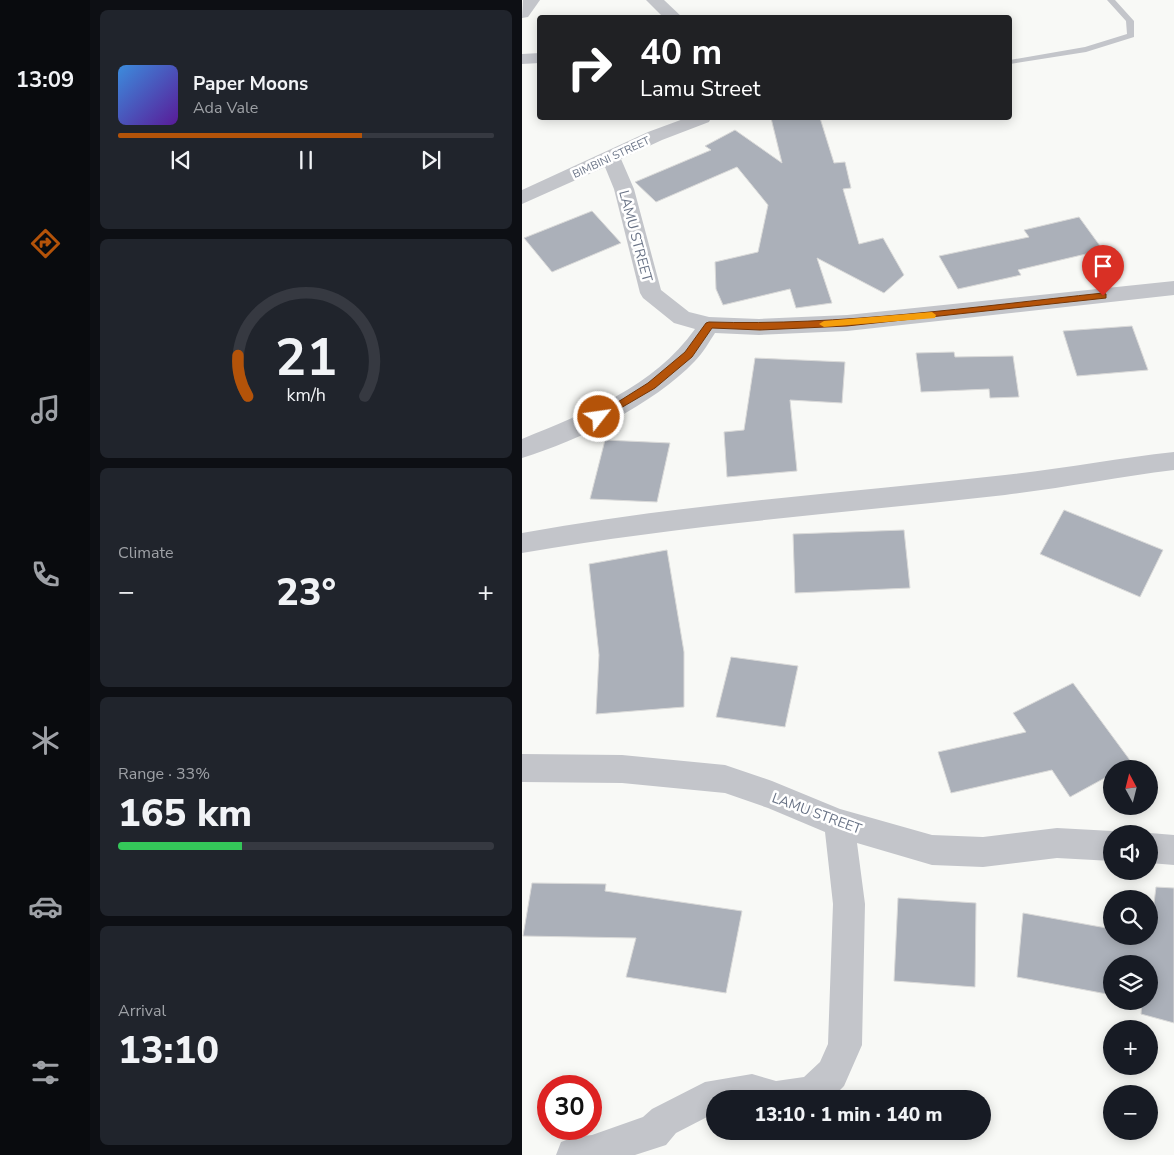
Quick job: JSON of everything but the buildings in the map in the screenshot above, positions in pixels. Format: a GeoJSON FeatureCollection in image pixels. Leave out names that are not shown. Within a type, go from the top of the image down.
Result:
{"type":"FeatureCollection","features":[{"type":"Feature","properties":{"kind":"street"},"geometry":{"type":"LineString","coordinates":[[522,13],[532,0]]}},
{"type":"Feature","properties":{"kind":"street"},"geometry":{"type":"LineString","coordinates":[[654,0],[672,15]]}},
{"type":"Feature","properties":{"kind":"street"},"geometry":{"type":"LineString","coordinates":[[522,59],[537,58]]}},
{"type":"Feature","properties":{"kind":"street","name":"BIMBINI STREET"},"geometry":{"type":"LineString","coordinates":[[522,198],[697,120]]}},
{"type":"Feature","properties":{"kind":"street","name":"LAMU STREET"},"geometry":{"type":"LineString","coordinates":[[611,157],[624,189],[650,293],[682,318],[709,325],[760,327],[847,323],[1174,288]]}},
{"type":"Feature","properties":{"kind":"street"},"geometry":{"type":"LineString","coordinates":[[522,449],[599,417],[652,386],[688,355],[709,325]]}},
{"type":"Feature","properties":{"kind":"street"},"geometry":{"type":"LineString","coordinates":[[522,542],[652,522],[810,502],[1007,485],[1174,461]]}},
{"type":"Feature","properties":{"kind":"street","name":"LAMU STREET"},"geometry":{"type":"LineString","coordinates":[[522,768],[622,769],[725,779],[772,795],[839,823],[932,850],[983,852],[1056,843],[1103,846]]}},
{"type":"Feature","properties":{"kind":"street"},"geometry":{"type":"LineString","coordinates":[[574,1155],[592,1153],[616,1143],[654,1132],[664,1122],[705,1099],[752,1091],[776,1098],[812,1093],[832,1074],[845,1045],[848,953],[849,904],[839,823]]}},
{"type":"Feature","properties":{"kind":"street"},"geometry":{"type":"LineString","coordinates":[[1158,849],[1174,850]]}},
{"type":"Feature","properties":{"kind":"lane"},"geometry":{"type":"LineString","coordinates":[[1012,62],[1086,51],[1111,44],[1131,35],[1130,21],[1111,0]]}},
{"type":"Feature","properties":{"kind":"slow traffic"},"geometry":{"type":"LineString","coordinates":[[824,324],[932,315]]}},
{"type":"Feature","properties":{"kind":"route"},"geometry":{"type":"LineString","coordinates":[[599,417],[652,386],[688,355],[709,325],[760,327],[847,323],[1103,296]]}}]}
